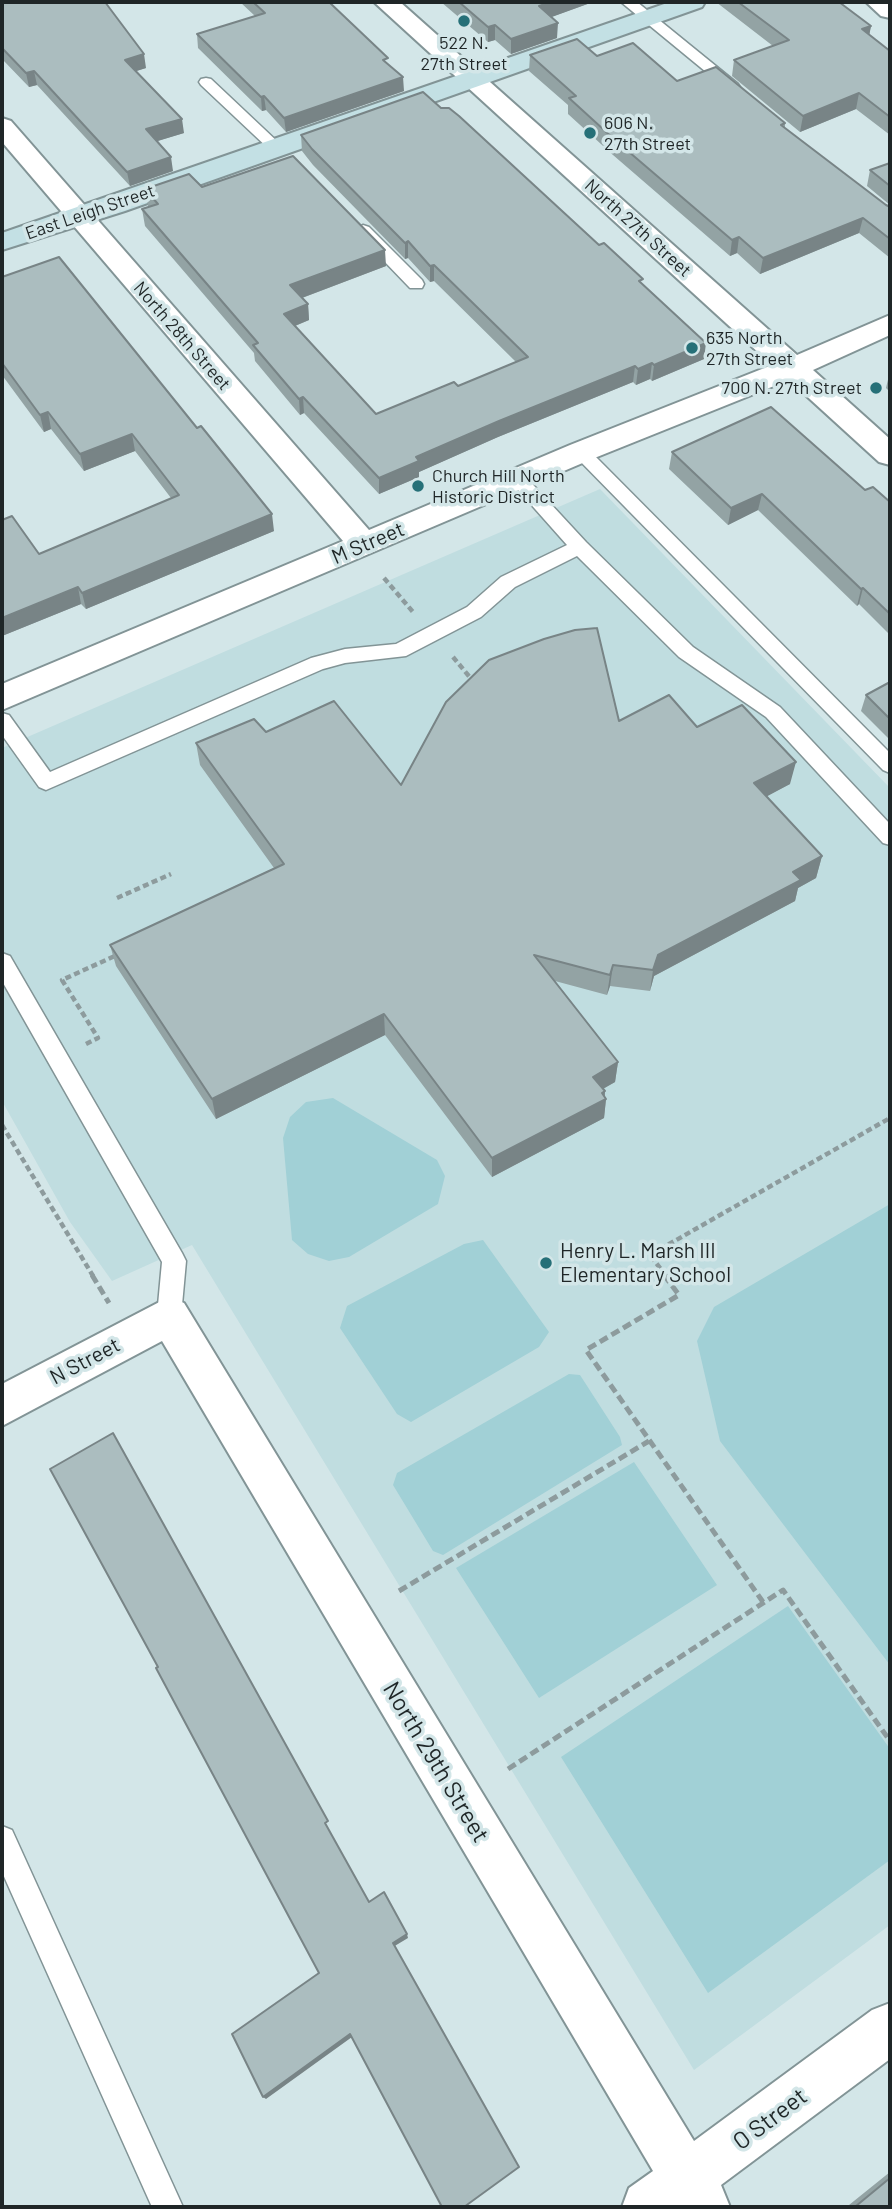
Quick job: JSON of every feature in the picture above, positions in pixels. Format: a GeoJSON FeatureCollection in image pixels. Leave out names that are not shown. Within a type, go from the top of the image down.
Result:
{"type":"FeatureCollection","features":[{"type":"Feature","properties":{"kind":"street","name":"North 27th Street"},"geometry":{"type":"LineString","coordinates":[[386,2],[890,455]]}},
{"type":"Feature","properties":{"kind":"street","name":"East Leigh Street"},"geometry":{"type":"LineString","coordinates":[[2,242],[283,150],[472,79],[638,9],[692,2]]}},
{"type":"Feature","properties":{"kind":"street"},"geometry":{"type":"LineString","coordinates":[[878,2],[890,11]]}},
{"type":"Feature","properties":{"kind":"street","name":"North 28th Street"},"geometry":{"type":"LineString","coordinates":[[2,126],[364,545]]}},
{"type":"Feature","properties":{"kind":"street","name":"M Street"},"geometry":{"type":"LineString","coordinates":[[2,698],[581,452],[795,367],[890,324]]}},
{"type":"Feature","properties":{"kind":"street","name":"N Street"},"geometry":{"type":"LineString","coordinates":[[2,1406],[169,1316]]}},
{"type":"Feature","properties":{"kind":"street","name":"North 29th Street"},"geometry":{"type":"LineString","coordinates":[[169,1316],[680,2198]]}},
{"type":"Feature","properties":{"kind":"street","name":"O Street"},"geometry":{"type":"LineString","coordinates":[[680,2198],[890,2028]]}},
{"type":"Feature","properties":{"kind":"lane"},"geometry":{"type":"LineString","coordinates":[[638,9],[744,96]]}},
{"type":"Feature","properties":{"kind":"lane"},"geometry":{"type":"LineString","coordinates":[[206,82],[283,150]]}},
{"type":"Feature","properties":{"kind":"lane"},"geometry":{"type":"LineString","coordinates":[[349,216],[416,284]]}},
{"type":"Feature","properties":{"kind":"lane"},"geometry":{"type":"LineString","coordinates":[[581,452],[890,765]]}},
{"type":"Feature","properties":{"kind":"lane"},"geometry":{"type":"LineString","coordinates":[[518,479],[579,547],[686,652],[773,712],[890,837]]}},
{"type":"Feature","properties":{"kind":"lane"},"geometry":{"type":"LineString","coordinates":[[2,720],[46,782],[318,663],[345,656],[399,651],[474,612],[508,582],[579,547]]}},
{"type":"Feature","properties":{"kind":"lane"},"geometry":{"type":"LineString","coordinates":[[2,962],[174,1261],[169,1316]]}},
{"type":"Feature","properties":{"kind":"lane"},"geometry":{"type":"LineString","coordinates":[[2,1840],[168,2207]]}},
{"type":"Feature","properties":{"kind":"path"},"geometry":{"type":"LineString","coordinates":[[384,578],[414,613]]}},
{"type":"Feature","properties":{"kind":"path"},"geometry":{"type":"LineString","coordinates":[[450,654],[473,681]]}},
{"type":"Feature","properties":{"kind":"path"},"geometry":{"type":"LineString","coordinates":[[117,898],[171,874]]}},
{"type":"Feature","properties":{"kind":"path"},"geometry":{"type":"LineString","coordinates":[[81,1046],[98,1038],[62,981],[120,954]]}},
{"type":"Feature","properties":{"kind":"path"},"geometry":{"type":"LineString","coordinates":[[763,1602],[586,1350],[679,1295],[650,1255],[890,1118]]}},
{"type":"Feature","properties":{"kind":"path"},"geometry":{"type":"LineString","coordinates":[[2,1125],[111,1307]]}},
{"type":"Feature","properties":{"kind":"path"},"geometry":{"type":"LineString","coordinates":[[399,1591],[649,1441]]}},
{"type":"Feature","properties":{"kind":"path"},"geometry":{"type":"LineString","coordinates":[[508,1769],[783,1590],[890,1741]]}},
{"type":"Feature","properties":{"kind":"shaded area","name":"Henry L. Marsh III Elementary School"},"geometry":{"type":"Polygon","coordinates":[[[600,489],[890,788],[890,1925],[694,2070],[192,1245],[112,1281],[70,1222],[2,1101],[2,748],[600,489]]]}},
{"type":"Feature","properties":{"kind":"shaded area"},"geometry":{"type":"Polygon","coordinates":[[[333,1098],[437,1160],[445,1176],[438,1204],[349,1257],[329,1261],[308,1254],[292,1240],[283,1138],[290,1117],[306,1102],[333,1098]]]}},
{"type":"Feature","properties":{"kind":"shaded area"},"geometry":{"type":"Polygon","coordinates":[[[890,1204],[890,1665],[720,1441],[697,1341],[714,1307],[890,1204]]]}},
{"type":"Feature","properties":{"kind":"shaded area"},"geometry":{"type":"Polygon","coordinates":[[[483,1240],[549,1332],[539,1347],[411,1422],[397,1414],[340,1328],[347,1306],[464,1244],[483,1240]]]}},
{"type":"Feature","properties":{"kind":"shaded area"},"geometry":{"type":"Polygon","coordinates":[[[569,1374],[580,1375],[620,1437],[622,1445],[443,1555],[433,1551],[393,1485],[397,1473],[569,1374]]]}},
{"type":"Feature","properties":{"kind":"shaded area"},"geometry":{"type":"Polygon","coordinates":[[[634,1462],[717,1585],[539,1698],[456,1568],[634,1462]]]}},
{"type":"Feature","properties":{"kind":"shaded area"},"geometry":{"type":"Polygon","coordinates":[[[788,1606],[890,1749],[890,1860],[708,1993],[561,1757],[788,1606]]]}},
{"type":"Feature","properties":{"kind":"building"},"geometry":{"type":"Polygon","coordinates":[[[2,2],[105,2],[144,54],[125,60],[182,119],[146,129],[171,157],[127,172],[34,71],[26,73],[2,48],[2,2]]]}},
{"type":"Feature","properties":{"kind":"building"},"geometry":{"type":"Polygon","coordinates":[[[253,2],[329,2],[388,58],[383,60],[403,77],[284,118],[197,34],[265,13],[253,2]]]}},
{"type":"Feature","properties":{"kind":"building"},"geometry":{"type":"Polygon","coordinates":[[[459,2],[551,2],[539,6],[558,23],[511,39],[495,25],[488,27],[459,2]]]}},
{"type":"Feature","properties":{"kind":"building"},"geometry":{"type":"Polygon","coordinates":[[[738,2],[839,2],[871,26],[862,29],[890,51],[890,117],[859,93],[803,116],[734,60],[789,40],[738,2]]]}},
{"type":"Feature","properties":{"kind":"building"},"geometry":{"type":"Polygon","coordinates":[[[577,39],[597,56],[633,43],[677,81],[716,67],[785,123],[781,125],[890,207],[890,239],[863,218],[763,258],[739,237],[732,240],[569,98],[576,96],[530,55],[577,39]]]}},
{"type":"Feature","properties":{"kind":"building"},"geometry":{"type":"Polygon","coordinates":[[[423,92],[441,108],[449,108],[459,116],[599,245],[604,243],[643,279],[639,281],[706,343],[654,365],[652,363],[638,369],[635,366],[499,421],[416,457],[419,461],[379,478],[303,397],[299,399],[253,345],[258,343],[142,209],[158,204],[145,189],[189,174],[202,187],[293,156],[385,250],[290,285],[308,304],[284,314],[376,414],[454,382],[458,386],[528,357],[434,265],[430,266],[408,241],[405,243],[301,135],[423,92]]]}},
{"type":"Feature","properties":{"kind":"building"},"geometry":{"type":"Polygon","coordinates":[[[890,163],[890,186],[870,170],[890,163]]]}},
{"type":"Feature","properties":{"kind":"building"},"geometry":{"type":"Polygon","coordinates":[[[59,257],[197,428],[201,426],[272,514],[82,593],[78,587],[2,618],[2,520],[12,516],[39,554],[179,495],[132,434],[80,454],[48,412],[40,415],[2,363],[2,277],[59,257]]]}},
{"type":"Feature","properties":{"kind":"building"},"geometry":{"type":"Polygon","coordinates":[[[771,407],[865,490],[873,487],[890,502],[890,614],[762,494],[731,508],[672,452],[771,407]]]}},
{"type":"Feature","properties":{"kind":"building"},"geometry":{"type":"Polygon","coordinates":[[[597,628],[619,721],[669,695],[697,727],[742,705],[796,762],[754,783],[822,856],[793,872],[801,880],[658,955],[653,970],[613,965],[610,975],[534,955],[618,1062],[593,1077],[605,1091],[602,1093],[606,1099],[492,1158],[384,1014],[212,1099],[110,945],[284,864],[196,743],[254,719],[266,732],[334,701],[401,785],[446,702],[489,660],[544,639],[575,630],[597,628]]]}},
{"type":"Feature","properties":{"kind":"building"},"geometry":{"type":"Polygon","coordinates":[[[890,682],[890,719],[866,695],[890,682]]]}},
{"type":"Feature","properties":{"kind":"building"},"geometry":{"type":"Polygon","coordinates":[[[113,1433],[328,1821],[325,1823],[369,1902],[384,1892],[407,1934],[393,1943],[519,2167],[464,2207],[442,2207],[350,2034],[263,2097],[232,2034],[319,1973],[50,1469],[113,1433]]]}},
{"type":"Feature","properties":{"kind":"building"},"geometry":{"type":"Polygon","coordinates":[[[890,2178],[890,2207],[856,2206],[890,2178]]]}},
{"type":"Feature","properties":{"kind":"place","name":"522 N. 27th Street"},"geometry":{"type":"Point","coordinates":[464,21]}},
{"type":"Feature","properties":{"kind":"place","name":"606 N. 27th Street"},"geometry":{"type":"Point","coordinates":[590,133]}},
{"type":"Feature","properties":{"kind":"place","name":"635 North 27th Street"},"geometry":{"type":"Point","coordinates":[692,348]}},
{"type":"Feature","properties":{"kind":"place","name":"700 N. 27th Street"},"geometry":{"type":"Point","coordinates":[876,388]}},
{"type":"Feature","properties":{"kind":"place","name":"Church Hill North Historic District"},"geometry":{"type":"Point","coordinates":[418,486]}},
{"type":"Feature","properties":{"kind":"place","name":"Henry L. Marsh III Elementary School"},"geometry":{"type":"Point","coordinates":[546,1263]}}]}
